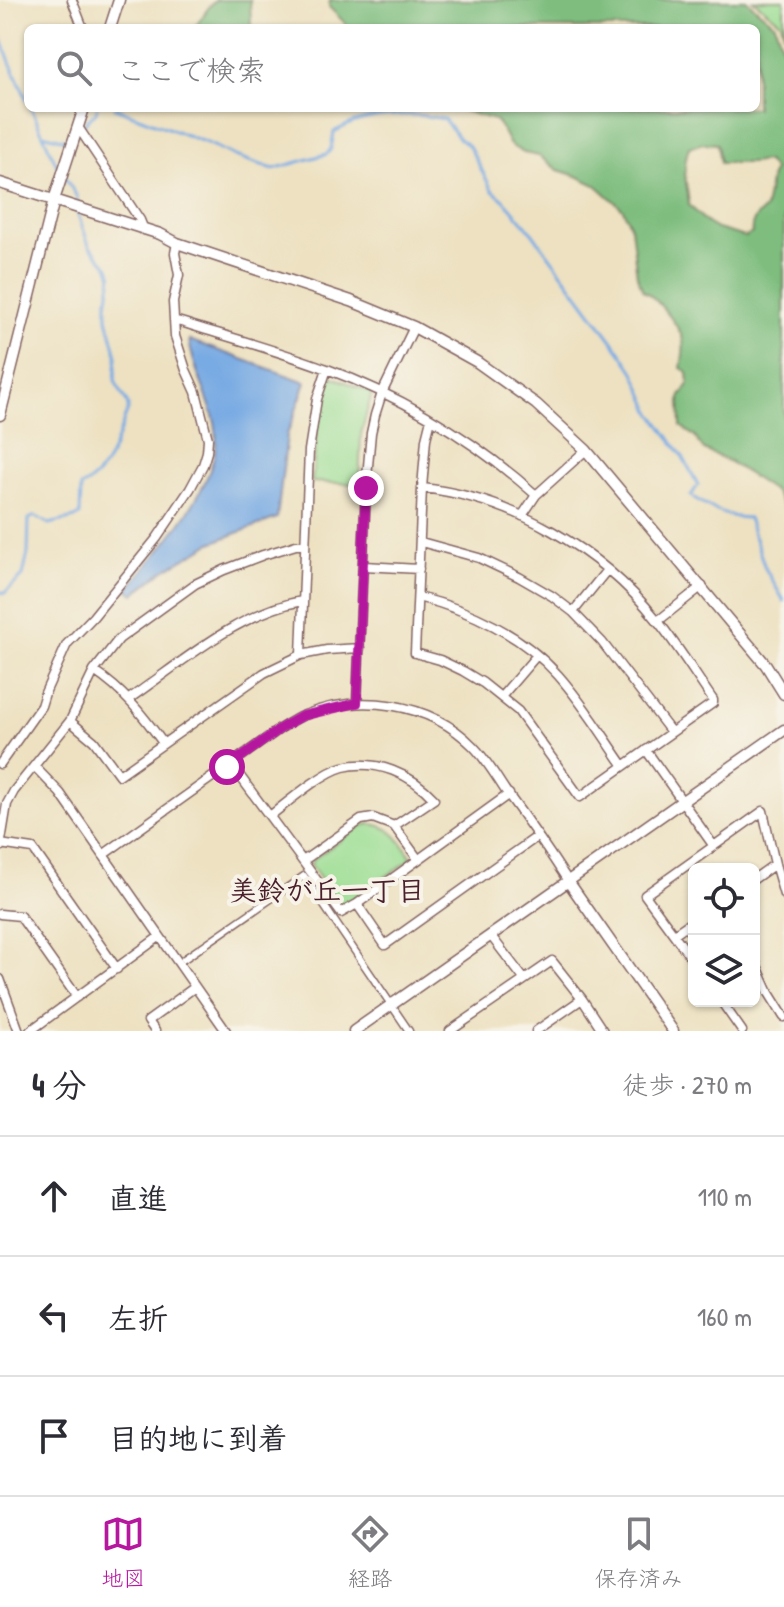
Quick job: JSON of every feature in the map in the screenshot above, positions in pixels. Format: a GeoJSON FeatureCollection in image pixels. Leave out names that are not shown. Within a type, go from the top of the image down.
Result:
{"type":"FeatureCollection","features":[{"type":"Feature","properties":{"kind":"street"},"geometry":{"type":"LineString","coordinates":[[72,0],[81,24]]}},
{"type":"Feature","properties":{"kind":"street"},"geometry":{"type":"LineString","coordinates":[[111,24],[119,0]]}},
{"type":"Feature","properties":{"kind":"street"},"geometry":{"type":"LineString","coordinates":[[0,415],[54,200],[83,112]]}},
{"type":"Feature","properties":{"kind":"street"},"geometry":{"type":"LineString","coordinates":[[78,127],[144,230]]}},
{"type":"Feature","properties":{"kind":"street"},"geometry":{"type":"LineString","coordinates":[[0,183],[351,301],[414,327],[477,362],[536,404],[586,450],[702,586],[766,665],[784,694]]}},
{"type":"Feature","properties":{"kind":"street"},"geometry":{"type":"LineString","coordinates":[[0,764],[41,706],[67,644],[157,538],[203,465],[208,439],[196,392],[175,336],[173,302],[179,275],[175,253],[177,243]]}},
{"type":"Feature","properties":{"kind":"street"},"geometry":{"type":"LineString","coordinates":[[174,320],[327,369],[382,393],[474,445],[536,495]]}},
{"type":"Feature","properties":{"kind":"street"},"geometry":{"type":"LineString","coordinates":[[357,703],[371,433],[382,393],[414,327]]}},
{"type":"Feature","properties":{"kind":"street"},"geometry":{"type":"LineString","coordinates":[[301,655],[310,438],[317,399],[327,369]]}},
{"type":"Feature","properties":{"kind":"street"},"geometry":{"type":"LineString","coordinates":[[422,488],[461,494],[495,504],[558,535],[588,554],[658,621],[713,703],[580,797],[518,711],[463,671],[415,653],[422,488],[431,419]]}},
{"type":"Feature","properties":{"kind":"street"},"geometry":{"type":"LineString","coordinates":[[522,516],[536,495],[586,450]]}},
{"type":"Feature","properties":{"kind":"street"},"geometry":{"type":"LineString","coordinates":[[421,542],[479,558],[519,577],[573,612],[602,642],[671,732]]}},
{"type":"Feature","properties":{"kind":"street"},"geometry":{"type":"LineString","coordinates":[[117,969],[33,849],[0,845],[7,804],[70,721],[94,671],[119,639],[195,584],[263,555],[305,545]]}},
{"type":"Feature","properties":{"kind":"street"},"geometry":{"type":"LineString","coordinates":[[364,566],[419,569]]}},
{"type":"Feature","properties":{"kind":"street"},"geometry":{"type":"LineString","coordinates":[[573,612],[607,570]]}},
{"type":"Feature","properties":{"kind":"street"},"geometry":{"type":"LineString","coordinates":[[658,621],[702,586]]}},
{"type":"Feature","properties":{"kind":"street"},"geometry":{"type":"LineString","coordinates":[[418,597],[445,604],[500,629],[537,655],[581,704],[624,766]]}},
{"type":"Feature","properties":{"kind":"street"},"geometry":{"type":"LineString","coordinates":[[129,699],[239,624],[262,612],[302,601]]}},
{"type":"Feature","properties":{"kind":"street"},"geometry":{"type":"LineString","coordinates":[[70,721],[94,741],[119,775],[264,673],[301,655],[360,648]]}},
{"type":"Feature","properties":{"kind":"street"},"geometry":{"type":"LineString","coordinates":[[501,697],[537,655]]}},
{"type":"Feature","properties":{"kind":"street"},"geometry":{"type":"LineString","coordinates":[[94,671],[113,683],[129,699],[163,743]]}},
{"type":"Feature","properties":{"kind":"street"},"geometry":{"type":"LineString","coordinates":[[103,855],[302,716],[357,703],[411,710],[445,725],[472,745],[673,1031]]}},
{"type":"Feature","properties":{"kind":"street"},"geometry":{"type":"LineString","coordinates":[[354,1031],[784,730]]}},
{"type":"Feature","properties":{"kind":"street"},"geometry":{"type":"LineString","coordinates":[[646,750],[713,845]]}},
{"type":"Feature","properties":{"kind":"street"},"geometry":{"type":"LineString","coordinates":[[231,764],[341,913],[509,794]]}},
{"type":"Feature","properties":{"kind":"street"},"geometry":{"type":"LineString","coordinates":[[270,816],[323,777],[342,767],[384,766],[425,789],[434,799],[394,826]]}},
{"type":"Feature","properties":{"kind":"street"},"geometry":{"type":"LineString","coordinates":[[35,767],[60,793],[226,1031]]}},
{"type":"Feature","properties":{"kind":"street"},"geometry":{"type":"LineString","coordinates":[[688,954],[645,895],[763,811],[784,895]]}},
{"type":"Feature","properties":{"kind":"street"},"geometry":{"type":"LineString","coordinates":[[303,861],[361,820],[373,818],[394,826],[418,859]]}},
{"type":"Feature","properties":{"kind":"street"},"geometry":{"type":"LineString","coordinates":[[357,904],[385,945],[538,836]]}},
{"type":"Feature","properties":{"kind":"street"},"geometry":{"type":"LineString","coordinates":[[760,875],[775,864]]}},
{"type":"Feature","properties":{"kind":"street"},"geometry":{"type":"LineString","coordinates":[[178,963],[304,876],[409,1031]]}},
{"type":"Feature","properties":{"kind":"street"},"geometry":{"type":"LineString","coordinates":[[0,914],[20,916],[77,997]]}},
{"type":"Feature","properties":{"kind":"street"},"geometry":{"type":"LineString","coordinates":[[674,934],[688,924]]}},
{"type":"Feature","properties":{"kind":"street"},"geometry":{"type":"LineString","coordinates":[[491,936],[524,979]]}},
{"type":"Feature","properties":{"kind":"street"},"geometry":{"type":"LineString","coordinates":[[30,1031],[159,937]]}},
{"type":"Feature","properties":{"kind":"street"},"geometry":{"type":"LineString","coordinates":[[450,1031],[552,961],[603,1031]]}},
{"type":"Feature","properties":{"kind":"street"},"geometry":{"type":"LineString","coordinates":[[760,973],[784,1017]]}},
{"type":"Feature","properties":{"kind":"street"},"geometry":{"type":"LineString","coordinates":[[0,979],[19,1031]]}},
{"type":"Feature","properties":{"kind":"street"},"geometry":{"type":"LineString","coordinates":[[155,1031],[148,1021],[195,987]]}},
{"type":"Feature","properties":{"kind":"street"},"geometry":{"type":"LineString","coordinates":[[536,1031],[582,999]]}},
{"type":"Feature","properties":{"kind":"street"},"geometry":{"type":"LineString","coordinates":[[725,1007],[742,1031]]}},
{"type":"Feature","properties":{"kind":"green space"},"geometry":{"type":"Polygon","coordinates":[[[216,0],[250,0],[251,24],[197,24],[216,0]]]}},
{"type":"Feature","properties":{"kind":"green space"},"geometry":{"type":"Polygon","coordinates":[[[330,0],[746,0],[775,24],[784,54],[784,508],[775,492],[730,462],[704,450],[695,437],[681,426],[680,398],[689,384],[688,372],[681,368],[683,341],[667,313],[643,291],[637,276],[631,227],[623,209],[596,185],[558,170],[539,156],[524,153],[510,145],[495,120],[468,112],[760,112],[760,24],[345,23],[329,7],[330,0]],[[703,143],[689,147],[685,169],[689,205],[717,229],[745,237],[752,233],[753,222],[765,209],[774,170],[766,161],[720,163],[717,144],[703,143]]]}},
{"type":"Feature","properties":{"kind":"green space"},"geometry":{"type":"Polygon","coordinates":[[[753,0],[784,0],[784,34],[781,22],[753,0]]]}},
{"type":"Feature","properties":{"kind":"green space"},"geometry":{"type":"Polygon","coordinates":[[[333,377],[370,392],[371,396],[361,434],[359,484],[312,482],[319,412],[329,379],[333,377]]]}},
{"type":"Feature","properties":{"kind":"green space"},"geometry":{"type":"Polygon","coordinates":[[[361,826],[384,827],[394,834],[411,856],[410,860],[343,906],[338,904],[311,865],[312,860],[361,826]]]}},
{"type":"Feature","properties":{"kind":"water"},"geometry":{"type":"Polygon","coordinates":[[[189,340],[306,382],[287,435],[277,518],[211,543],[163,571],[134,594],[128,589],[173,533],[201,489],[216,445],[215,423],[189,340]]]}},
{"type":"Feature","properties":{"kind":"waterway"},"geometry":{"type":"LineString","coordinates":[[0,34],[24,93]]}},
{"type":"Feature","properties":{"kind":"waterway"},"geometry":{"type":"LineString","coordinates":[[33,112],[59,170]]}},
{"type":"Feature","properties":{"kind":"waterway"},"geometry":{"type":"LineString","coordinates":[[84,124],[96,112]]}},
{"type":"Feature","properties":{"kind":"waterway"},"geometry":{"type":"LineString","coordinates":[[126,112],[273,169],[327,154],[334,132],[358,121],[401,115],[444,119],[459,139],[469,146],[492,190],[531,231],[634,372],[652,413],[683,457],[698,485],[691,496],[725,514],[748,518],[765,568],[784,601]]}},
{"type":"Feature","properties":{"kind":"waterway"},"geometry":{"type":"LineString","coordinates":[[43,134],[66,140],[69,137]]}},
{"type":"Feature","properties":{"kind":"waterway"},"geometry":{"type":"LineString","coordinates":[[64,176],[77,197],[77,205]]}},
{"type":"Feature","properties":{"kind":"waterway"},"geometry":{"type":"LineString","coordinates":[[0,592],[5,593],[23,576],[28,553],[29,519],[35,516],[49,524],[80,515],[81,487],[106,464],[128,410],[115,381],[117,356],[107,318],[112,276],[109,267],[89,245],[77,212]]}},
{"type":"Feature","properties":{"kind":"district","name":"美鈴が丘一丁目"},"geometry":{"type":"Point","coordinates":[327,890]}},
{"type":"Feature","properties":{"kind":"route"},"geometry":{"type":"LineString","coordinates":[[227,767],[302,716],[357,703],[366,488]]}}]}
